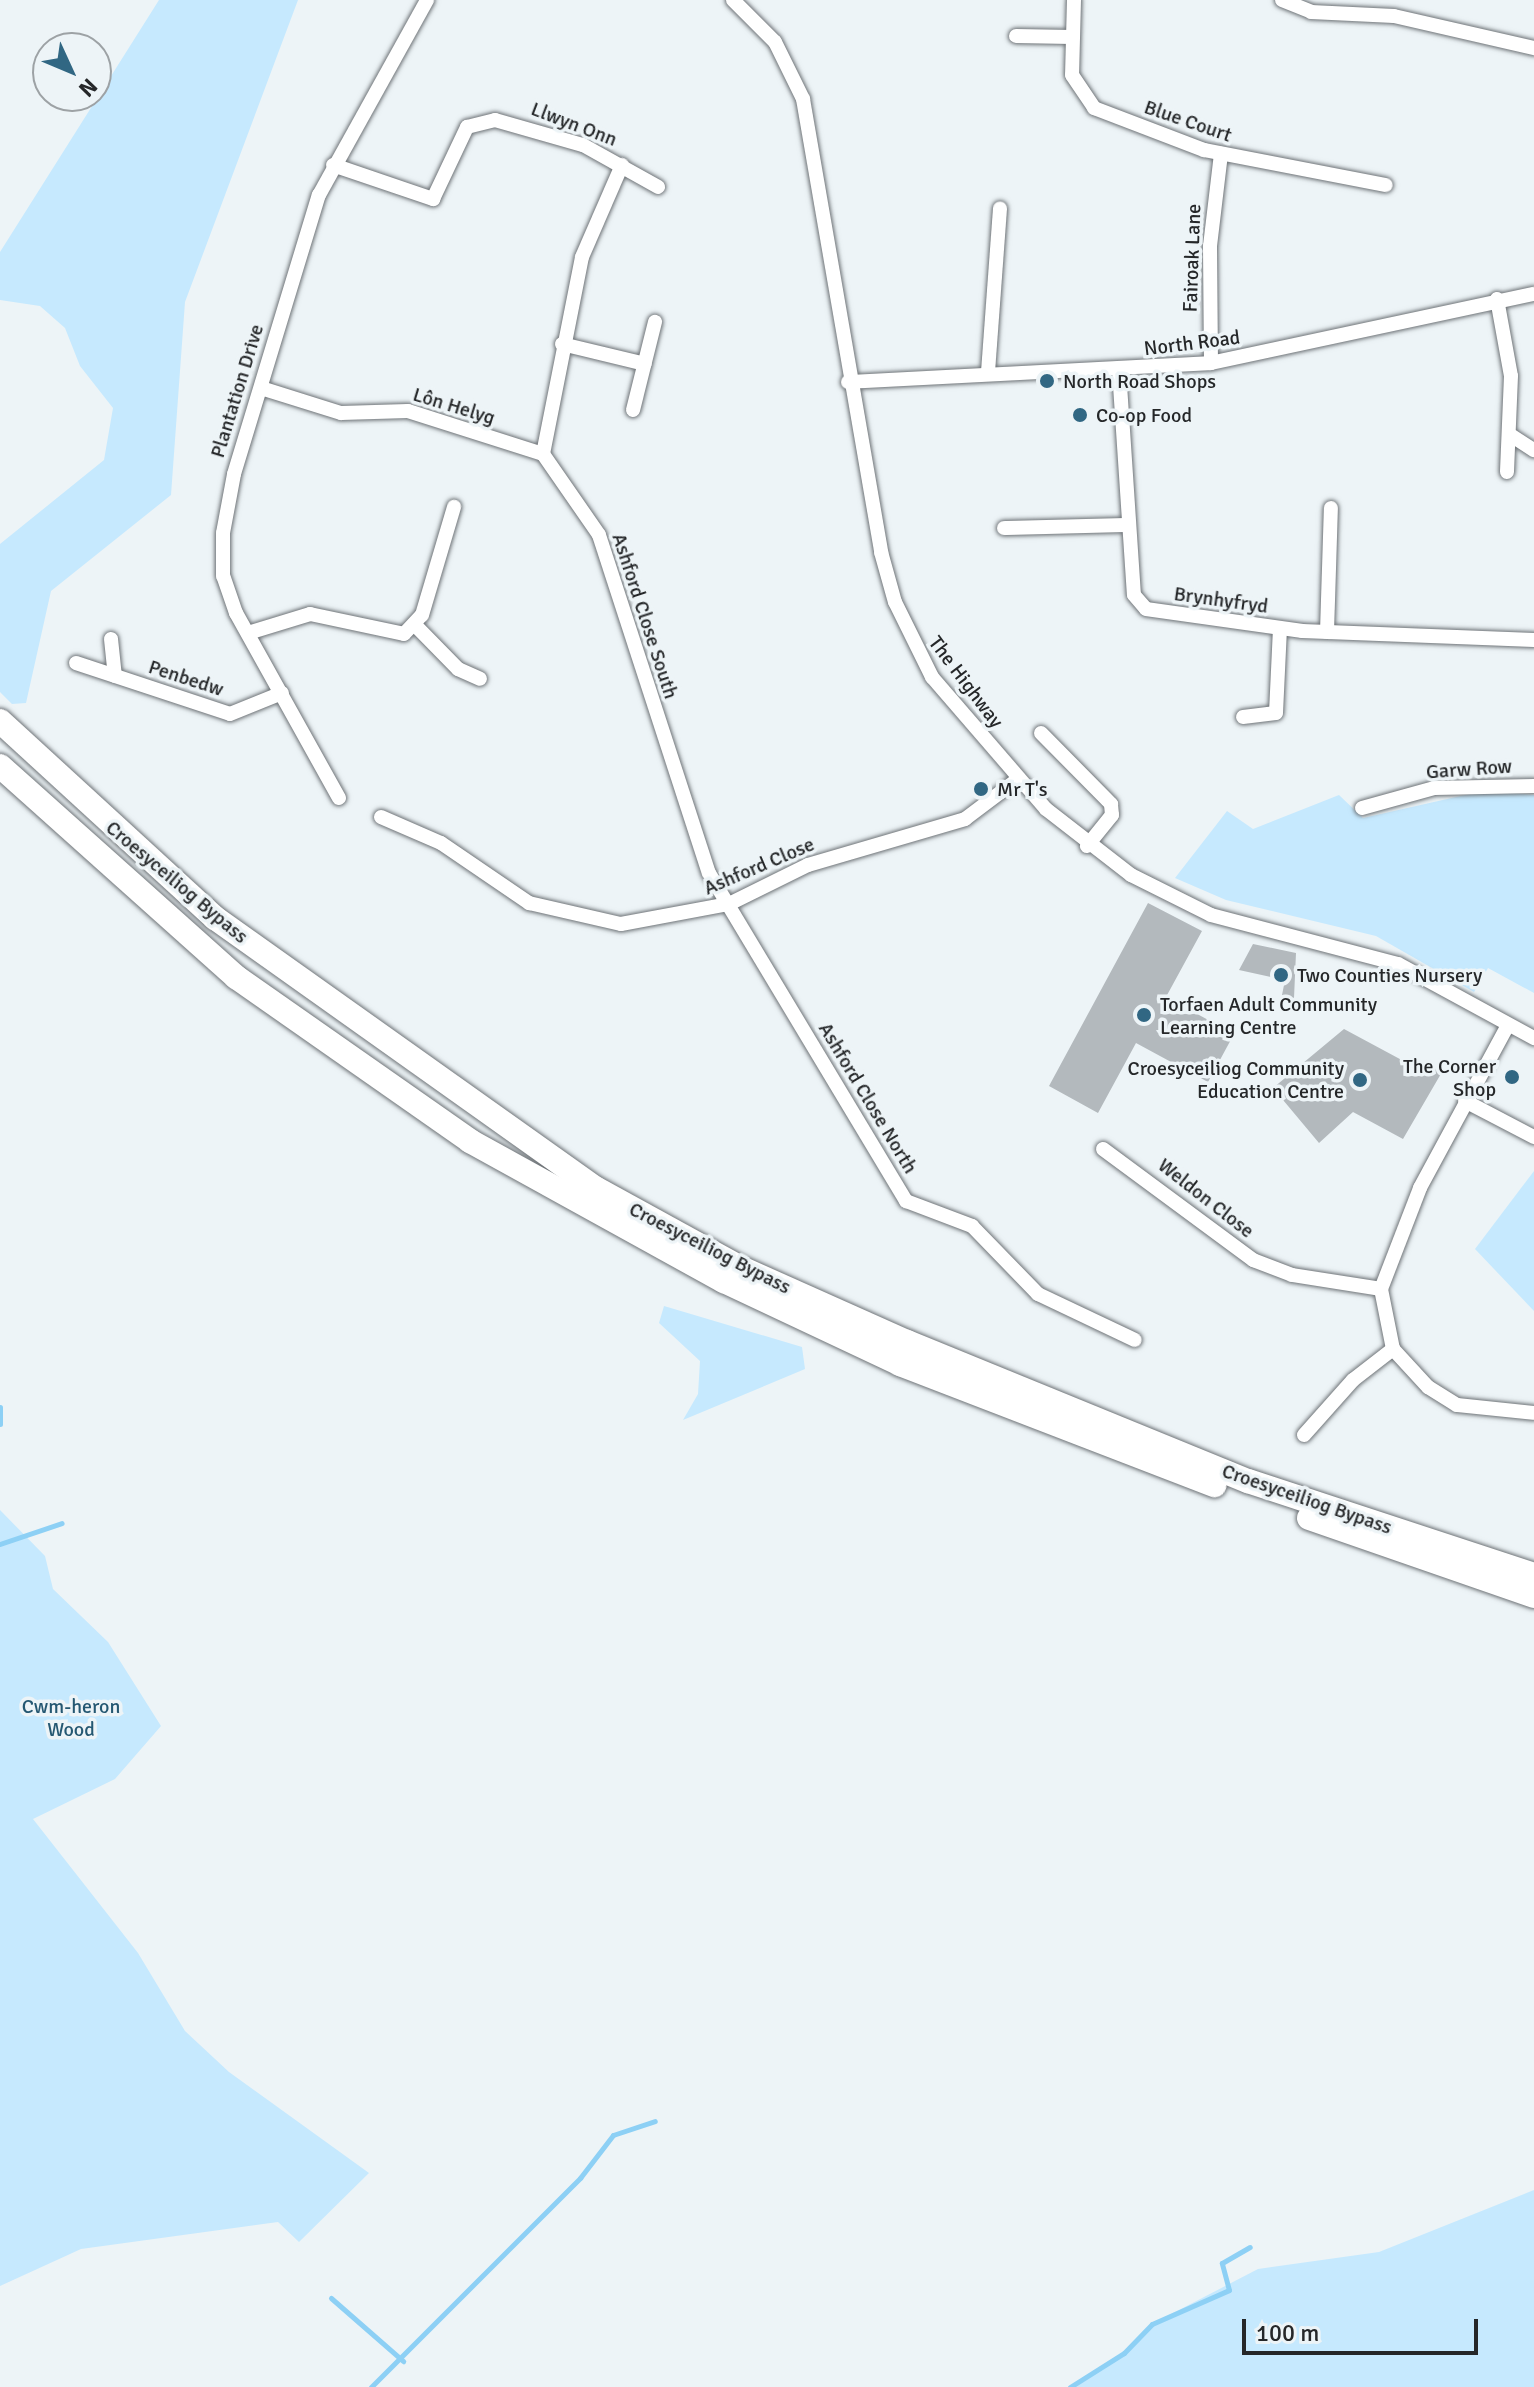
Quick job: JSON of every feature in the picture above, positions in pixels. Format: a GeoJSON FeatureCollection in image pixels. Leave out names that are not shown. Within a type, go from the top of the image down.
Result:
{"type":"FeatureCollection","features":[{"type":"Feature","properties":{"kind":"highway","name":"Croesyceiliog Bypass"},"geometry":{"type":"LineString","coordinates":[[0,721],[215,918],[609,1196],[739,1267],[907,1342],[1248,1481],[1534,1575]]}},
{"type":"Feature","properties":{"kind":"highway","name":"Croesyceiliog Bypass"},"geometry":{"type":"LineString","coordinates":[[0,766],[137,893],[350,1063],[470,1141],[724,1281],[900,1364],[1239,1494],[1534,1596]]}},
{"type":"Feature","properties":{"kind":"street","name":"Plantation Drive"},"geometry":{"type":"LineString","coordinates":[[339,798],[248,633],[223,576],[223,533],[308,222],[333,165],[427,0]]}},
{"type":"Feature","properties":{"kind":"street","name":"The Highway"},"geometry":{"type":"LineString","coordinates":[[733,0],[775,42],[803,99],[848,382],[881,552],[912,644],[1018,779],[1087,846],[1175,900],[1398,964],[1534,1038]]}},
{"type":"Feature","properties":{"kind":"street","name":"Blue Court"},"geometry":{"type":"LineString","coordinates":[[1074,0],[1072,75],[1082,100],[1221,154],[1386,185]]}},
{"type":"Feature","properties":{"kind":"street"},"geometry":{"type":"LineString","coordinates":[[1282,0],[1311,12],[1394,16],[1534,48]]}},
{"type":"Feature","properties":{"kind":"street"},"geometry":{"type":"LineString","coordinates":[[1016,36],[1072,37]]}},
{"type":"Feature","properties":{"kind":"street","name":"Llwyn Onn"},"geometry":{"type":"LineString","coordinates":[[333,165],[433,199],[467,127],[484,119],[523,124],[622,165],[658,187]]}},
{"type":"Feature","properties":{"kind":"street","name":"Fairoak Lane"},"geometry":{"type":"LineString","coordinates":[[1211,363],[1210,246],[1221,154]]}},
{"type":"Feature","properties":{"kind":"street"},"geometry":{"type":"LineString","coordinates":[[543,454],[562,344],[594,217],[622,165]]}},
{"type":"Feature","properties":{"kind":"street"},"geometry":{"type":"LineString","coordinates":[[988,372],[1000,208]]}},
{"type":"Feature","properties":{"kind":"street","name":"North Road"},"geometry":{"type":"LineString","coordinates":[[848,382],[988,372],[1119,370],[1211,363],[1497,299],[1534,294]]}},
{"type":"Feature","properties":{"kind":"street"},"geometry":{"type":"LineString","coordinates":[[1497,299],[1510,359],[1507,472]]}},
{"type":"Feature","properties":{"kind":"street"},"geometry":{"type":"LineString","coordinates":[[633,410],[655,322]]}},
{"type":"Feature","properties":{"kind":"street"},"geometry":{"type":"LineString","coordinates":[[562,344],[645,364]]}},
{"type":"Feature","properties":{"kind":"street","name":"Brynhyfryd"},"geometry":{"type":"LineString","coordinates":[[1119,370],[1134,595],[1146,609],[1280,629],[1534,640]]}},
{"type":"Feature","properties":{"kind":"street","name":"Lôn Helyg"},"geometry":{"type":"LineString","coordinates":[[261,388],[341,413],[408,411],[543,454]]}},
{"type":"Feature","properties":{"kind":"street"},"geometry":{"type":"LineString","coordinates":[[1509,434],[1534,450]]}},
{"type":"Feature","properties":{"kind":"street","name":"Ashford Close South"},"geometry":{"type":"LineString","coordinates":[[543,454],[599,535],[699,848],[729,904]]}},
{"type":"Feature","properties":{"kind":"street"},"geometry":{"type":"LineString","coordinates":[[248,633],[310,614],[404,634],[414,624],[454,507]]}},
{"type":"Feature","properties":{"kind":"street"},"geometry":{"type":"LineString","coordinates":[[1327,632],[1331,508]]}},
{"type":"Feature","properties":{"kind":"street"},"geometry":{"type":"LineString","coordinates":[[1004,528],[1128,525]]}},
{"type":"Feature","properties":{"kind":"street"},"geometry":{"type":"LineString","coordinates":[[414,624],[458,669],[480,679]]}},
{"type":"Feature","properties":{"kind":"street"},"geometry":{"type":"LineString","coordinates":[[1243,717],[1276,713],[1280,629]]}},
{"type":"Feature","properties":{"kind":"street"},"geometry":{"type":"LineString","coordinates":[[111,639],[115,676]]}},
{"type":"Feature","properties":{"kind":"street","name":"Penbedw"},"geometry":{"type":"LineString","coordinates":[[76,663],[230,714],[282,693]]}},
{"type":"Feature","properties":{"kind":"street"},"geometry":{"type":"LineString","coordinates":[[1041,733],[1111,804],[1112,815],[1087,846]]}},
{"type":"Feature","properties":{"kind":"street","name":"Ashford Close"},"geometry":{"type":"LineString","coordinates":[[381,817],[441,843],[529,903],[567,916],[621,924],[729,904],[808,865],[965,819],[1018,779]]}},
{"type":"Feature","properties":{"kind":"street","name":"Garw Row"},"geometry":{"type":"LineString","coordinates":[[1362,808],[1434,788],[1534,786]]}},
{"type":"Feature","properties":{"kind":"street","name":"Ashford Close North"},"geometry":{"type":"LineString","coordinates":[[729,904],[906,1201],[972,1226],[1038,1294],[1135,1340]]}},
{"type":"Feature","properties":{"kind":"street"},"geometry":{"type":"LineString","coordinates":[[1508,1025],[1465,1101],[1398,1235],[1381,1289],[1393,1349],[1457,1405],[1534,1413]]}},
{"type":"Feature","properties":{"kind":"street"},"geometry":{"type":"LineString","coordinates":[[1465,1101],[1534,1137]]}},
{"type":"Feature","properties":{"kind":"street","name":"Weldon Close"},"geometry":{"type":"LineString","coordinates":[[1103,1149],[1253,1260],[1292,1275],[1381,1289]]}},
{"type":"Feature","properties":{"kind":"street"},"geometry":{"type":"LineString","coordinates":[[1304,1435],[1353,1380],[1393,1349]]}},
{"type":"Feature","properties":{"kind":"green space"},"geometry":{"type":"Polygon","coordinates":[[[159,0],[298,0],[185,302],[171,495],[51,591],[26,703],[12,704],[0,692],[0,544],[104,460],[113,408],[80,366],[65,328],[40,306],[0,300],[0,252],[88,112],[112,112],[112,74],[159,0]]]}},
{"type":"Feature","properties":{"kind":"green space"},"geometry":{"type":"Polygon","coordinates":[[[1487,790],[1534,795],[1534,993],[1488,968],[1474,992],[1376,936],[1226,900],[1175,878],[1227,811],[1253,829],[1339,795],[1363,818],[1487,790]]]}},
{"type":"Feature","properties":{"kind":"green space"},"geometry":{"type":"Polygon","coordinates":[[[1534,1171],[1534,1311],[1475,1249],[1534,1171]]]}},
{"type":"Feature","properties":{"kind":"green space"},"geometry":{"type":"Polygon","coordinates":[[[664,1306],[802,1347],[805,1369],[683,1420],[698,1394],[700,1361],[659,1323],[664,1306]]]}},
{"type":"Feature","properties":{"kind":"green space","name":"Cwm-heron Wood"},"geometry":{"type":"Polygon","coordinates":[[[0,1510],[45,1556],[53,1589],[108,1642],[161,1726],[115,1779],[33,1819],[138,1953],[185,2031],[229,2072],[369,2173],[299,2242],[278,2222],[81,2249],[0,2286],[0,1510]]]}},
{"type":"Feature","properties":{"kind":"green space"},"geometry":{"type":"Polygon","coordinates":[[[1534,2190],[1534,2387],[1070,2387],[1124,2353],[1152,2324],[1258,2269],[1379,2252],[1534,2190]]]}},
{"type":"Feature","properties":{"kind":"building","name":"Torfaen Adult Community Learning Centre"},"geometry":{"type":"Polygon","coordinates":[[[1148,903],[1202,931],[1166,997],[1234,1034],[1208,1082],[1136,1043],[1098,1113],[1049,1086],[1148,903]]]}},
{"type":"Feature","properties":{"kind":"building","name":"Two Counties Nursery"},"geometry":{"type":"Polygon","coordinates":[[[1253,944],[1296,953],[1294,998],[1282,995],[1285,980],[1239,970],[1253,944]]]}},
{"type":"Feature","properties":{"kind":"building","name":"Croesyceiliog Community Education Centre"},"geometry":{"type":"Polygon","coordinates":[[[1344,1029],[1424,1072],[1428,1064],[1442,1072],[1403,1139],[1353,1112],[1319,1143],[1273,1088],[1344,1029]]]}},
{"type":"Feature","properties":{"kind":"waterway"},"geometry":{"type":"LineString","coordinates":[[0,1407],[0,1424]]}},
{"type":"Feature","properties":{"kind":"waterway"},"geometry":{"type":"LineString","coordinates":[[0,1544],[62,1523]]}},
{"type":"Feature","properties":{"kind":"waterway"},"geometry":{"type":"LineString","coordinates":[[371,2387],[580,2178],[613,2135],[655,2121]]}},
{"type":"Feature","properties":{"kind":"waterway"},"geometry":{"type":"LineString","coordinates":[[1070,2387],[1124,2353],[1152,2324],[1229,2290],[1222,2263],[1250,2247]]}},
{"type":"Feature","properties":{"kind":"waterway"},"geometry":{"type":"LineString","coordinates":[[331,2298],[403,2361]]}},
{"type":"Feature","properties":{"kind":"place","name":"North Road Shops"},"geometry":{"type":"Point","coordinates":[1047,381]}},
{"type":"Feature","properties":{"kind":"place","name":"Co-op Food"},"geometry":{"type":"Point","coordinates":[1080,415]}},
{"type":"Feature","properties":{"kind":"place","name":"Mr T's"},"geometry":{"type":"Point","coordinates":[981,789]}},
{"type":"Feature","properties":{"kind":"place","name":"Two Counties Nursery"},"geometry":{"type":"Point","coordinates":[1281,975]}},
{"type":"Feature","properties":{"kind":"place","name":"Torfaen Adult Community Learning Centre"},"geometry":{"type":"Point","coordinates":[1144,1015]}},
{"type":"Feature","properties":{"kind":"place","name":"The Corner Shop"},"geometry":{"type":"Point","coordinates":[1512,1077]}},
{"type":"Feature","properties":{"kind":"place","name":"Croesyceiliog Community Education Centre"},"geometry":{"type":"Point","coordinates":[1360,1080]}}]}
